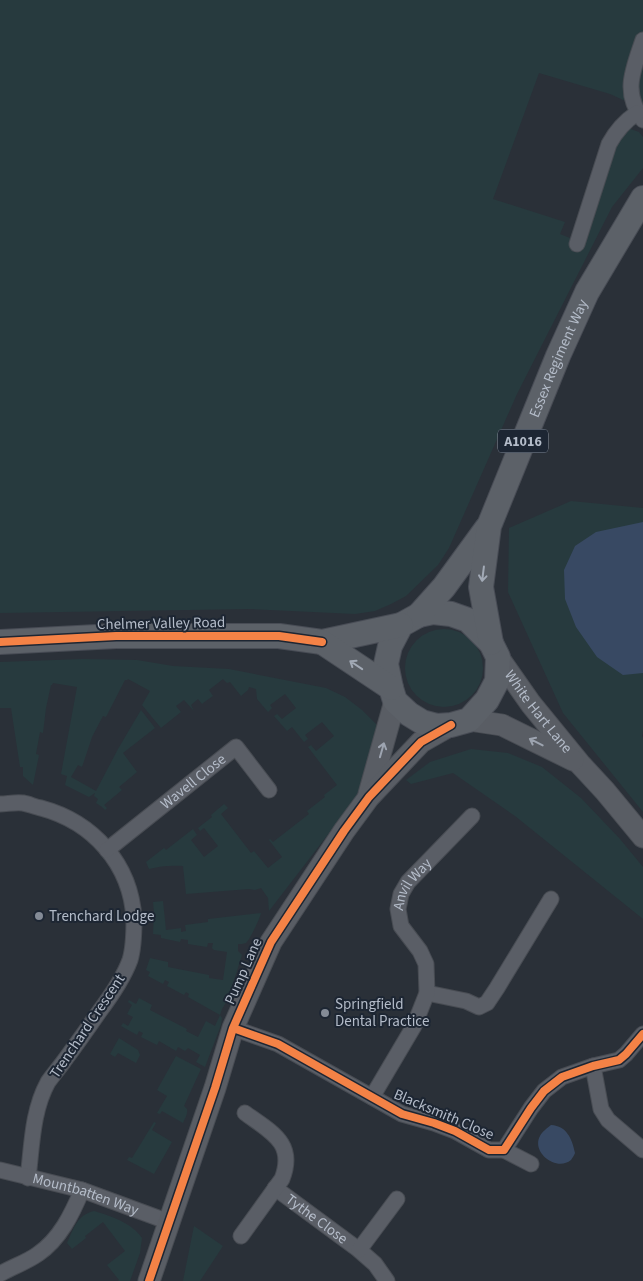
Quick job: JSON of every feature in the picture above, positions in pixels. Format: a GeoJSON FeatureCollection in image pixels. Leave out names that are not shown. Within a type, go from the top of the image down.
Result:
{"type":"FeatureCollection","features":[{"type":"Feature","properties":{"kind":"main road","name":"Essex Regiment Way"},"geometry":{"type":"LineString","coordinates":[[410,620],[444,587],[489,526],[558,356],[587,292],[643,198]]}},
{"type":"Feature","properties":{"kind":"main road","name":"Essex Regiment Way"},"geometry":{"type":"LineString","coordinates":[[489,526],[481,587],[494,650]]}},
{"type":"Feature","properties":{"kind":"main road"},"geometry":{"type":"LineString","coordinates":[[410,620],[434,612],[451,614],[468,620],[494,650]]}},
{"type":"Feature","properties":{"kind":"main road","name":"Chelmer Valley Road"},"geometry":{"type":"LineString","coordinates":[[0,642],[134,636],[279,636],[322,642],[410,620]]}},
{"type":"Feature","properties":{"kind":"main road","name":"A1016"},"geometry":{"type":"LineString","coordinates":[[393,695],[386,664],[390,646],[410,620]]}},
{"type":"Feature","properties":{"kind":"main road","name":"Chelmer Valley Road"},"geometry":{"type":"LineString","coordinates":[[322,642],[393,695]]}},
{"type":"Feature","properties":{"kind":"main road","name":"A1016"},"geometry":{"type":"LineString","coordinates":[[460,722],[487,700],[497,681],[494,650]]}},
{"type":"Feature","properties":{"kind":"main road"},"geometry":{"type":"LineString","coordinates":[[393,695],[409,714],[422,722],[437,726],[460,722]]}},
{"type":"Feature","properties":{"kind":"street"},"geometry":{"type":"LineString","coordinates":[[577,244],[609,144],[614,134],[630,118],[640,117],[632,100],[630,81],[643,40]]}},
{"type":"Feature","properties":{"kind":"street","name":"White Hart Lane"},"geometry":{"type":"LineString","coordinates":[[494,650],[531,704],[643,837]]}},
{"type":"Feature","properties":{"kind":"street","name":"Pump Lane"},"geometry":{"type":"LineString","coordinates":[[369,797],[393,695]]}},
{"type":"Feature","properties":{"kind":"street","name":"White Hart Lane"},"geometry":{"type":"LineString","coordinates":[[460,722],[502,725],[580,764]]}},
{"type":"Feature","properties":{"kind":"street","name":"Pump Lane"},"geometry":{"type":"LineString","coordinates":[[149,1281],[215,1088],[233,1028],[271,942],[369,797],[421,742],[460,722]]}},
{"type":"Feature","properties":{"kind":"street","name":"Wavell Close"},"geometry":{"type":"LineString","coordinates":[[107,850],[236,747],[269,790]]}},
{"type":"Feature","properties":{"kind":"street","name":"Trenchard Crescent"},"geometry":{"type":"LineString","coordinates":[[0,804],[22,803],[51,811],[84,827],[97,838],[118,867],[128,886],[133,910],[134,936],[130,959],[119,982],[49,1082],[40,1101],[35,1118],[28,1178]]}},
{"type":"Feature","properties":{"kind":"street","name":"Anvil Way"},"geometry":{"type":"LineString","coordinates":[[372,1097],[414,1026],[427,993],[426,964],[420,951],[401,926],[398,909],[401,894],[408,882],[472,816]]}},
{"type":"Feature","properties":{"kind":"street"},"geometry":{"type":"LineString","coordinates":[[427,993],[466,1001],[478,1007],[487,1003],[551,899]]}},
{"type":"Feature","properties":{"kind":"street","name":"Blacksmith Close"},"geometry":{"type":"LineString","coordinates":[[233,1028],[278,1044],[402,1114],[455,1131],[489,1150],[504,1150],[531,1164]]}},
{"type":"Feature","properties":{"kind":"street","name":"Blacksmith Close"},"geometry":{"type":"LineString","coordinates":[[504,1150],[544,1091],[562,1077],[593,1066],[619,1060],[643,1034]]}},
{"type":"Feature","properties":{"kind":"street"},"geometry":{"type":"LineString","coordinates":[[593,1066],[601,1109],[608,1120],[643,1150]]}},
{"type":"Feature","properties":{"kind":"street","name":"Tythe Close"},"geometry":{"type":"LineString","coordinates":[[241,1236],[282,1180],[286,1163],[281,1142],[276,1136],[245,1114]]}},
{"type":"Feature","properties":{"kind":"street","name":"Mountbatten Way"},"geometry":{"type":"LineString","coordinates":[[0,1170],[82,1190],[169,1222]]}},
{"type":"Feature","properties":{"kind":"street","name":"Tythe Close"},"geometry":{"type":"LineString","coordinates":[[276,1188],[359,1250],[375,1264],[388,1281]]}},
{"type":"Feature","properties":{"kind":"street"},"geometry":{"type":"LineString","coordinates":[[0,1274],[38,1255],[50,1245],[58,1236],[76,1206],[82,1190]]}},
{"type":"Feature","properties":{"kind":"street","name":"Tythe Close"},"geometry":{"type":"LineString","coordinates":[[359,1250],[396,1199]]}},
{"type":"Feature","properties":{"kind":"green space"},"geometry":{"type":"Polygon","coordinates":[[[0,0],[643,0],[643,109],[610,94],[539,73],[493,199],[565,222],[560,234],[575,240],[622,126],[639,132],[643,137],[643,168],[612,207],[517,394],[449,548],[438,565],[406,596],[375,611],[355,614],[250,609],[0,613],[0,0]]]}},
{"type":"Feature","properties":{"kind":"green space"},"geometry":{"type":"Polygon","coordinates":[[[571,501],[643,508],[643,812],[563,713],[508,592],[509,528],[571,501]]]}},
{"type":"Feature","properties":{"kind":"green space"},"geometry":{"type":"Polygon","coordinates":[[[444,629],[459,632],[472,640],[480,653],[483,668],[480,683],[472,696],[459,704],[444,707],[429,704],[416,696],[408,683],[405,668],[408,653],[416,640],[429,632],[444,629]]]}},
{"type":"Feature","properties":{"kind":"green space"},"geometry":{"type":"Polygon","coordinates":[[[83,659],[137,660],[173,666],[229,669],[326,688],[345,697],[376,724],[381,734],[368,776],[353,802],[269,911],[268,898],[261,888],[255,890],[186,894],[183,866],[149,869],[146,862],[164,848],[166,850],[193,829],[197,835],[191,840],[204,857],[218,846],[204,828],[200,831],[198,828],[224,804],[228,808],[221,814],[251,853],[254,851],[268,868],[282,857],[269,840],[273,842],[309,814],[307,811],[337,785],[308,747],[311,745],[316,751],[334,736],[322,722],[305,735],[308,739],[304,742],[292,727],[287,731],[274,716],[277,714],[282,719],[296,708],[285,694],[270,705],[272,708],[268,712],[257,699],[256,689],[249,687],[241,696],[230,682],[227,683],[223,679],[209,690],[213,696],[202,704],[198,699],[191,705],[194,711],[184,700],[176,706],[181,712],[161,728],[142,705],[150,691],[128,679],[125,680],[106,717],[103,716],[92,737],[82,767],[78,765],[71,777],[96,791],[141,710],[155,728],[123,753],[137,772],[119,787],[122,790],[104,805],[107,808],[105,810],[96,803],[98,799],[94,796],[95,793],[89,797],[65,785],[67,776],[61,774],[77,687],[53,683],[51,685],[43,733],[40,732],[36,754],[39,755],[33,785],[23,776],[23,767],[20,767],[11,708],[0,708],[0,662],[83,659]]]}},
{"type":"Feature","properties":{"kind":"green space"},"geometry":{"type":"Polygon","coordinates":[[[471,749],[508,753],[542,767],[581,798],[620,839],[643,867],[643,919],[515,816],[453,773],[411,784],[406,780],[430,762],[471,749]]]}},
{"type":"Feature","properties":{"kind":"green space"},"geometry":{"type":"Polygon","coordinates":[[[163,901],[166,930],[181,928],[181,932],[186,931],[185,925],[208,922],[208,919],[261,913],[248,941],[238,944],[238,951],[242,955],[228,999],[220,1015],[188,997],[189,994],[186,992],[184,995],[167,986],[169,982],[165,980],[163,984],[148,976],[150,972],[146,970],[150,958],[168,962],[168,967],[209,975],[209,978],[223,980],[227,952],[214,950],[212,948],[213,943],[208,943],[207,947],[188,944],[188,940],[181,939],[180,942],[161,938],[161,935],[153,934],[153,902],[163,901]]]}},
{"type":"Feature","properties":{"kind":"green space"},"geometry":{"type":"Polygon","coordinates":[[[139,998],[152,1005],[150,1010],[187,1029],[186,1031],[198,1037],[206,1021],[215,1026],[220,1015],[222,1018],[221,1025],[205,1067],[196,1062],[200,1055],[188,1048],[185,1051],[178,1047],[176,1051],[159,1041],[157,1045],[141,1037],[143,1033],[139,1031],[137,1035],[121,1026],[123,1023],[128,1026],[133,1017],[127,1014],[132,1005],[128,1002],[129,1000],[136,1004],[139,998]]]}},
{"type":"Feature","properties":{"kind":"green space"},"geometry":{"type":"Polygon","coordinates":[[[119,1038],[138,1050],[140,1055],[136,1063],[118,1053],[115,1057],[110,1054],[119,1038]]]}},
{"type":"Feature","properties":{"kind":"green space"},"geometry":{"type":"Polygon","coordinates":[[[176,1056],[201,1069],[184,1106],[187,1111],[183,1123],[162,1111],[160,1114],[157,1113],[167,1096],[157,1090],[176,1056]]]}},
{"type":"Feature","properties":{"kind":"green space"},"geometry":{"type":"Polygon","coordinates":[[[154,1122],[156,1123],[152,1130],[172,1142],[154,1174],[127,1160],[129,1157],[132,1158],[154,1122]]]}},
{"type":"Feature","properties":{"kind":"green space"},"geometry":{"type":"Polygon","coordinates":[[[94,1211],[127,1224],[142,1238],[140,1253],[130,1281],[118,1281],[107,1265],[125,1251],[103,1222],[72,1249],[67,1243],[80,1219],[94,1211]]]}},
{"type":"Feature","properties":{"kind":"green space"},"geometry":{"type":"Polygon","coordinates":[[[194,1226],[223,1246],[200,1281],[183,1281],[194,1226]]]}},
{"type":"Feature","properties":{"kind":"water"},"geometry":{"type":"Polygon","coordinates":[[[643,522],[643,673],[623,675],[597,657],[576,627],[565,599],[564,570],[575,546],[596,532],[643,522]]]}},
{"type":"Feature","properties":{"kind":"water"},"geometry":{"type":"Polygon","coordinates":[[[551,1125],[565,1131],[572,1143],[575,1154],[571,1160],[565,1163],[552,1162],[542,1154],[539,1148],[540,1136],[551,1125]]]}},
{"type":"Feature","properties":{"kind":"cycle path"},"geometry":{"type":"LineString","coordinates":[[0,642],[116,636],[279,636],[322,642]]}},
{"type":"Feature","properties":{"kind":"cycle path"},"geometry":{"type":"LineString","coordinates":[[149,1281],[215,1088],[233,1028],[271,942],[344,831],[369,797],[421,742],[451,725]]}},
{"type":"Feature","properties":{"kind":"cycle path"},"geometry":{"type":"LineString","coordinates":[[233,1028],[278,1044],[402,1114],[455,1131],[489,1150],[504,1150],[544,1091],[562,1077],[593,1066],[619,1060],[643,1034]]}},
{"type":"Feature","properties":{"kind":"place","name":"Trenchard Lodge"},"geometry":{"type":"Point","coordinates":[39,916]}},
{"type":"Feature","properties":{"kind":"place","name":"Springfield Dental Practice"},"geometry":{"type":"Point","coordinates":[325,1013]}}]}
